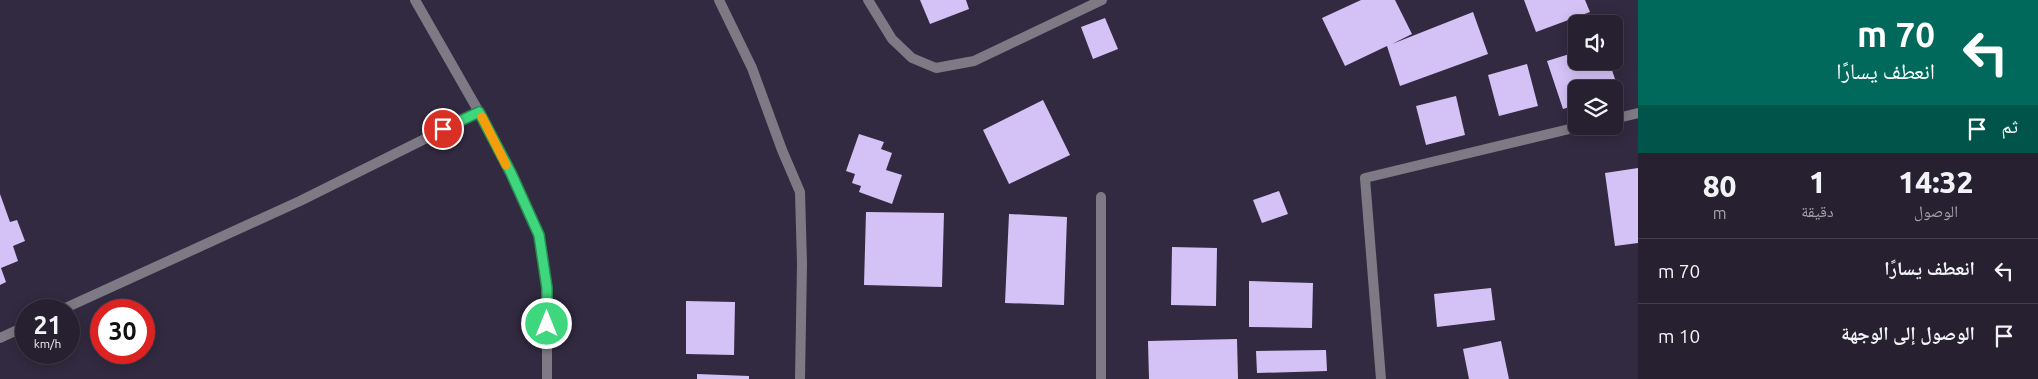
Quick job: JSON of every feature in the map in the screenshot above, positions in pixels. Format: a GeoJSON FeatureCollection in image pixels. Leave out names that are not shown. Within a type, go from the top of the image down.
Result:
{"type":"FeatureCollection","features":[{"type":"Feature","properties":{"kind":"street"},"geometry":{"type":"LineString","coordinates":[[415,0],[479,112],[511,173],[539,235],[547,288],[547,379]]}},
{"type":"Feature","properties":{"kind":"street"},"geometry":{"type":"LineString","coordinates":[[719,0],[752,68],[782,150],[800,192],[802,264],[800,379]]}},
{"type":"Feature","properties":{"kind":"street"},"geometry":{"type":"LineString","coordinates":[[868,0],[892,39],[912,58],[936,68],[974,61],[1102,0]]}},
{"type":"Feature","properties":{"kind":"street"},"geometry":{"type":"LineString","coordinates":[[80,301],[300,201],[479,112]]}},
{"type":"Feature","properties":{"kind":"street"},"geometry":{"type":"LineString","coordinates":[[1623,117],[1638,113]]}},
{"type":"Feature","properties":{"kind":"street"},"geometry":{"type":"LineString","coordinates":[[1381,379],[1365,178],[1568,129]]}},
{"type":"Feature","properties":{"kind":"street"},"geometry":{"type":"LineString","coordinates":[[1101,197],[1101,379]]}},
{"type":"Feature","properties":{"kind":"street"},"geometry":{"type":"LineString","coordinates":[[0,338],[15,331]]}},
{"type":"Feature","properties":{"kind":"building"},"geometry":{"type":"Polygon","coordinates":[[[920,0],[966,0],[969,9],[930,24],[920,0]]]}},
{"type":"Feature","properties":{"kind":"building"},"geometry":{"type":"Polygon","coordinates":[[[1361,0],[1395,0],[1412,34],[1392,44],[1473,12],[1488,54],[1400,86],[1387,46],[1345,66],[1322,18],[1361,0]]]}},
{"type":"Feature","properties":{"kind":"building"},"geometry":{"type":"Polygon","coordinates":[[[1524,0],[1585,0],[1590,12],[1582,15],[1568,15],[1568,20],[1536,32],[1524,0]]]}},
{"type":"Feature","properties":{"kind":"building"},"geometry":{"type":"Polygon","coordinates":[[[1105,18],[1118,49],[1093,59],[1081,27],[1105,18]]]}},
{"type":"Feature","properties":{"kind":"building"},"geometry":{"type":"Polygon","coordinates":[[[1568,54],[1568,70],[1612,70],[1615,80],[1568,80],[1568,107],[1563,109],[1547,61],[1568,54]]]}},
{"type":"Feature","properties":{"kind":"building"},"geometry":{"type":"Polygon","coordinates":[[[1527,64],[1538,106],[1499,116],[1488,75],[1527,64]]]}},
{"type":"Feature","properties":{"kind":"building"},"geometry":{"type":"Polygon","coordinates":[[[1456,96],[1465,135],[1426,145],[1416,106],[1456,96]]]}},
{"type":"Feature","properties":{"kind":"building"},"geometry":{"type":"Polygon","coordinates":[[[1043,100],[1070,155],[1009,184],[983,130],[1043,100]]]}},
{"type":"Feature","properties":{"kind":"building"},"geometry":{"type":"Polygon","coordinates":[[[859,134],[884,142],[881,149],[892,153],[886,170],[902,175],[892,204],[859,192],[861,186],[852,183],[855,174],[846,171],[859,134]]]}},
{"type":"Feature","properties":{"kind":"building"},"geometry":{"type":"Polygon","coordinates":[[[1638,168],[1638,243],[1615,246],[1605,173],[1638,168]]]}},
{"type":"Feature","properties":{"kind":"building"},"geometry":{"type":"Polygon","coordinates":[[[1279,191],[1288,214],[1262,223],[1253,200],[1279,191]]]}},
{"type":"Feature","properties":{"kind":"building"},"geometry":{"type":"Polygon","coordinates":[[[0,194],[10,222],[17,220],[25,241],[13,246],[18,261],[1,268],[6,282],[0,285],[0,194]]]}},
{"type":"Feature","properties":{"kind":"building"},"geometry":{"type":"Polygon","coordinates":[[[866,212],[944,213],[942,287],[864,285],[866,212]]]}},
{"type":"Feature","properties":{"kind":"building"},"geometry":{"type":"Polygon","coordinates":[[[1009,214],[1067,217],[1064,305],[1005,303],[1009,214]]]}},
{"type":"Feature","properties":{"kind":"building"},"geometry":{"type":"Polygon","coordinates":[[[1172,247],[1217,248],[1216,306],[1171,305],[1172,247]]]}},
{"type":"Feature","properties":{"kind":"building"},"geometry":{"type":"Polygon","coordinates":[[[1249,281],[1313,283],[1312,328],[1249,327],[1249,281]]]}},
{"type":"Feature","properties":{"kind":"building"},"geometry":{"type":"Polygon","coordinates":[[[1491,288],[1495,320],[1437,327],[1434,294],[1491,288]]]}},
{"type":"Feature","properties":{"kind":"building"},"geometry":{"type":"Polygon","coordinates":[[[686,301],[735,302],[734,355],[686,354],[686,301]]]}},
{"type":"Feature","properties":{"kind":"building"},"geometry":{"type":"Polygon","coordinates":[[[1237,339],[1238,379],[1149,379],[1148,341],[1237,339]]]}},
{"type":"Feature","properties":{"kind":"building"},"geometry":{"type":"Polygon","coordinates":[[[1501,341],[1509,379],[1469,379],[1463,349],[1501,341]]]}},
{"type":"Feature","properties":{"kind":"building"},"geometry":{"type":"Polygon","coordinates":[[[1326,350],[1327,371],[1257,373],[1256,351],[1326,350]]]}},
{"type":"Feature","properties":{"kind":"building"},"geometry":{"type":"Polygon","coordinates":[[[697,374],[749,376],[749,379],[697,379],[697,374]]]}},
{"type":"Feature","properties":{"kind":"slow traffic"},"geometry":{"type":"LineString","coordinates":[[482,117],[506,165]]}},
{"type":"Feature","properties":{"kind":"route"},"geometry":{"type":"LineString","coordinates":[[443,129],[479,112],[511,173],[539,235],[547,288],[547,324]]}}]}
